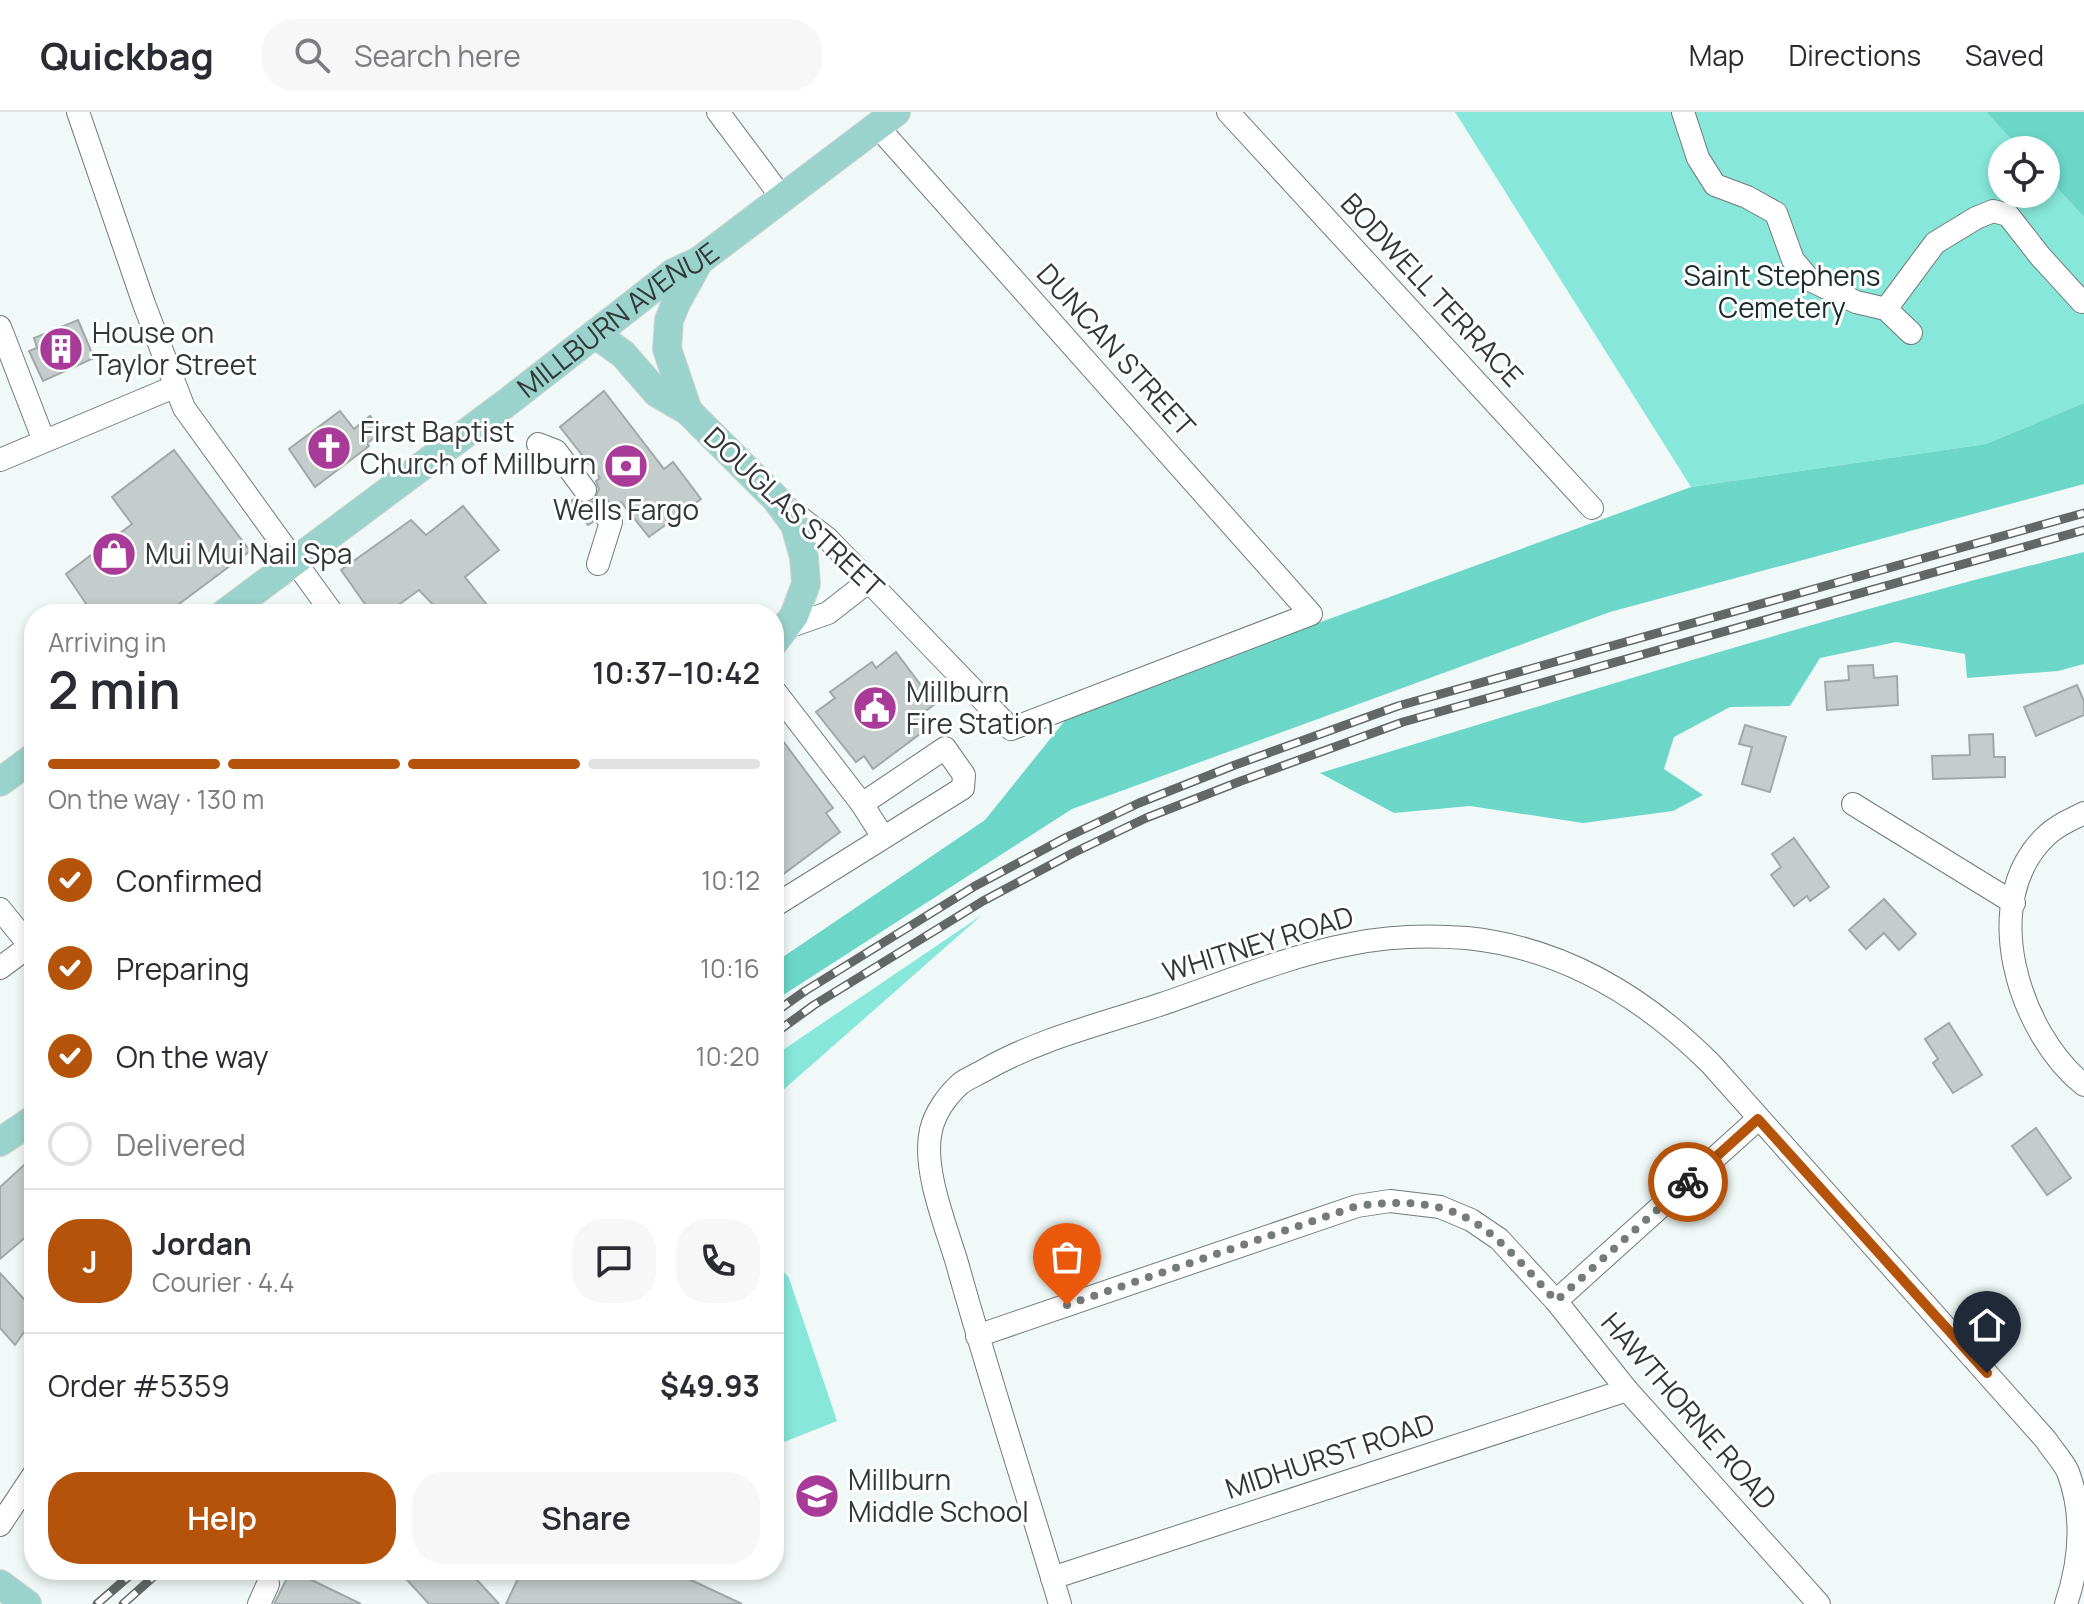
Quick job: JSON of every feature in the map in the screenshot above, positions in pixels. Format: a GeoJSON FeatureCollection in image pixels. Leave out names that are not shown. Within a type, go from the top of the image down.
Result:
{"type":"FeatureCollection","features":[{"type":"Feature","properties":{"kind":"main road","name":"MILLBURN AVENUE"},"geometry":{"type":"LineString","coordinates":[[237,604],[673,273],[699,261],[886,119]]}},
{"type":"Feature","properties":{"kind":"main road","name":"DOUGLAS STREET"},"geometry":{"type":"LineString","coordinates":[[699,261],[676,303],[667,337],[671,363],[688,411],[776,499]]}},
{"type":"Feature","properties":{"kind":"main road"},"geometry":{"type":"LineString","coordinates":[[595,334],[623,354],[657,393],[688,411]]}},
{"type":"Feature","properties":{"kind":"main road"},"geometry":{"type":"LineString","coordinates":[[776,499],[795,525],[804,557],[806,584],[800,605],[784,629]]}},
{"type":"Feature","properties":{"kind":"main road"},"geometry":{"type":"LineString","coordinates":[[0,782],[24,764]]}},
{"type":"Feature","properties":{"kind":"main road"},"geometry":{"type":"LineString","coordinates":[[0,1142],[24,1126]]}},
{"type":"Feature","properties":{"kind":"main road"},"geometry":{"type":"LineString","coordinates":[[0,1584],[27,1604]]}},
{"type":"Feature","properties":{"kind":"street"},"geometry":{"type":"LineString","coordinates":[[78,112],[174,387],[196,427],[326,604]]}},
{"type":"Feature","properties":{"kind":"street"},"geometry":{"type":"LineString","coordinates":[[718,112],[783,199]]}},
{"type":"Feature","properties":{"kind":"street","name":"BODWELL TERRACE"},"geometry":{"type":"LineString","coordinates":[[1228,112],[1592,508]]}},
{"type":"Feature","properties":{"kind":"street"},"geometry":{"type":"LineString","coordinates":[[1683,112],[1698,158],[1715,185],[1747,197],[1776,213],[1793,260],[1810,280],[1856,302],[1886,309],[1911,333]]}},
{"type":"Feature","properties":{"kind":"street","name":"DUNCAN STREET"},"geometry":{"type":"LineString","coordinates":[[886,119],[1311,614],[1011,729]]}},
{"type":"Feature","properties":{"kind":"street"},"geometry":{"type":"LineString","coordinates":[[1886,309],[1935,243],[1993,211],[2008,215],[2082,302]]}},
{"type":"Feature","properties":{"kind":"street"},"geometry":{"type":"LineString","coordinates":[[0,327],[44,441]]}},
{"type":"Feature","properties":{"kind":"street"},"geometry":{"type":"LineString","coordinates":[[0,460],[174,387]]}},
{"type":"Feature","properties":{"kind":"street"},"geometry":{"type":"LineString","coordinates":[[538,444],[556,451],[585,490]]}},
{"type":"Feature","properties":{"kind":"street","name":"DOUGLAS STREET"},"geometry":{"type":"LineString","coordinates":[[776,499],[827,538],[1011,729]]}},
{"type":"Feature","properties":{"kind":"street"},"geometry":{"type":"LineString","coordinates":[[598,564],[611,522],[604,514]]}},
{"type":"Feature","properties":{"kind":"street"},"geometry":{"type":"LineString","coordinates":[[784,633],[828,613],[869,581]]}},
{"type":"Feature","properties":{"kind":"street"},"geometry":{"type":"LineString","coordinates":[[784,703],[862,804],[883,837]]}},
{"type":"Feature","properties":{"kind":"street"},"geometry":{"type":"LineString","coordinates":[[784,900],[963,788],[964,775],[945,748],[862,804]]}},
{"type":"Feature","properties":{"kind":"street"},"geometry":{"type":"LineString","coordinates":[[1853,804],[2014,903]]}},
{"type":"Feature","properties":{"kind":"street"},"geometry":{"type":"LineString","coordinates":[[2084,813],[2048,834],[2025,865],[2014,903],[2013,963],[2040,1035],[2054,1056],[2084,1085]]}},
{"type":"Feature","properties":{"kind":"street"},"geometry":{"type":"LineString","coordinates":[[0,909],[24,939]]}},
{"type":"Feature","properties":{"kind":"street","name":"WHITNEY ROAD"},"geometry":{"type":"LineString","coordinates":[[1060,1604],[977,1336],[929,1159],[931,1131],[941,1106],[961,1083],[1012,1054],[1311,954],[1389,938],[1429,936],[1469,938],[1547,956],[1583,970],[1652,1010],[1711,1064],[2046,1440],[2067,1470],[2076,1497],[2080,1552],[2066,1604]]}},
{"type":"Feature","properties":{"kind":"street"},"geometry":{"type":"LineString","coordinates":[[0,968],[24,950]]}},
{"type":"Feature","properties":{"kind":"street"},"geometry":{"type":"LineString","coordinates":[[1556,1301],[1758,1119]]}},
{"type":"Feature","properties":{"kind":"street","name":"HAWTHORNE ROAD"},"geometry":{"type":"LineString","coordinates":[[977,1336],[1357,1206],[1390,1201],[1440,1207],[1485,1228],[1499,1239],[1556,1301],[1627,1390],[1809,1602]]}},
{"type":"Feature","properties":{"kind":"street","name":"MIDHURST ROAD"},"geometry":{"type":"LineString","coordinates":[[1052,1578],[1627,1390]]}},
{"type":"Feature","properties":{"kind":"street"},"geometry":{"type":"LineString","coordinates":[[0,1525],[24,1489]]}},
{"type":"Feature","properties":{"kind":"green space","name":"Saint Stephens Cemetery"},"geometry":{"type":"Polygon","coordinates":[[[1455,112],[1986,112],[2008,136],[1988,136],[1988,208],[2060,208],[2060,191],[2084,217],[2084,403],[1986,444],[1691,487],[1455,112]]]}},
{"type":"Feature","properties":{"kind":"green space"},"geometry":{"type":"Polygon","coordinates":[[[982,915],[784,1089],[784,1049],[982,915]]]}},
{"type":"Feature","properties":{"kind":"green space"},"geometry":{"type":"Polygon","coordinates":[[[784,1272],[789,1278],[837,1421],[784,1442],[784,1272]]]}},
{"type":"Feature","properties":{"kind":"shaded area"},"geometry":{"type":"Polygon","coordinates":[[[1986,112],[2084,112],[2084,217],[2060,191],[2060,136],[2008,136],[1986,112]]]}},
{"type":"Feature","properties":{"kind":"shaded area"},"geometry":{"type":"Polygon","coordinates":[[[2084,403],[2084,484],[1610,612],[1072,809],[784,995],[784,956],[985,820],[1071,713],[1691,487],[1986,444],[2084,403]]]}},
{"type":"Feature","properties":{"kind":"shaded area"},"geometry":{"type":"Polygon","coordinates":[[[2084,552],[2084,664],[2058,671],[1967,678],[1965,654],[1896,642],[1820,658],[1790,706],[1730,707],[1674,737],[1664,769],[1703,795],[1673,811],[1583,823],[1470,806],[1394,813],[1320,773],[1796,630],[2084,552]]]}},
{"type":"Feature","properties":{"kind":"building","name":"House on Taylor Street"},"geometry":{"type":"Polygon","coordinates":[[[78,320],[94,358],[43,381],[29,351],[37,348],[34,338],[78,320]]]}},
{"type":"Feature","properties":{"kind":"building","name":"Wells Fargo"},"geometry":{"type":"Polygon","coordinates":[[[604,391],[664,469],[673,462],[701,499],[649,537],[621,502],[615,506],[608,501],[595,503],[591,510],[593,522],[588,525],[570,502],[574,499],[586,504],[594,501],[599,489],[596,481],[600,478],[560,427],[604,391]]]}},
{"type":"Feature","properties":{"kind":"building","name":"First Baptist Church of Millburn"},"geometry":{"type":"Polygon","coordinates":[[[340,411],[354,429],[370,416],[383,432],[315,487],[289,449],[340,411]]]}},
{"type":"Feature","properties":{"kind":"building"},"geometry":{"type":"Polygon","coordinates":[[[174,450],[250,551],[179,604],[86,604],[66,574],[132,524],[112,497],[174,450]]]}},
{"type":"Feature","properties":{"kind":"building"},"geometry":{"type":"Polygon","coordinates":[[[463,506],[499,550],[465,577],[486,604],[432,604],[419,590],[400,604],[365,604],[341,570],[411,520],[426,535],[463,506]]]}},
{"type":"Feature","properties":{"kind":"building","name":"Millburn Fire Station"},"geometry":{"type":"Polygon","coordinates":[[[896,652],[935,704],[919,716],[928,728],[873,769],[864,756],[856,762],[816,712],[835,698],[830,692],[872,662],[876,668],[896,652]]]}},
{"type":"Feature","properties":{"kind":"building"},"geometry":{"type":"Polygon","coordinates":[[[1873,665],[1874,678],[1897,676],[1898,705],[1827,710],[1825,682],[1849,680],[1848,666],[1873,665]]]}},
{"type":"Feature","properties":{"kind":"building"},"geometry":{"type":"Polygon","coordinates":[[[2077,685],[2084,701],[2084,715],[2036,736],[2024,707],[2077,685]]]}},
{"type":"Feature","properties":{"kind":"building"},"geometry":{"type":"Polygon","coordinates":[[[1745,725],[1786,737],[1770,792],[1742,784],[1752,747],[1739,744],[1745,725]]]}},
{"type":"Feature","properties":{"kind":"building"},"geometry":{"type":"Polygon","coordinates":[[[1993,734],[1994,757],[2005,757],[2005,777],[1933,779],[1932,756],[1970,755],[1969,735],[1993,734]]]}},
{"type":"Feature","properties":{"kind":"building"},"geometry":{"type":"Polygon","coordinates":[[[784,742],[833,808],[826,813],[840,832],[784,874],[784,742]]]}},
{"type":"Feature","properties":{"kind":"building"},"geometry":{"type":"Polygon","coordinates":[[[1794,838],[1829,887],[1810,901],[1807,896],[1794,906],[1771,875],[1781,867],[1772,854],[1794,838]]]}},
{"type":"Feature","properties":{"kind":"building"},"geometry":{"type":"Polygon","coordinates":[[[1884,899],[1916,934],[1899,950],[1884,933],[1866,949],[1849,930],[1884,899]]]}},
{"type":"Feature","properties":{"kind":"building"},"geometry":{"type":"Polygon","coordinates":[[[1949,1023],[1982,1075],[1953,1093],[1933,1063],[1938,1059],[1925,1039],[1949,1023]]]}},
{"type":"Feature","properties":{"kind":"building"},"geometry":{"type":"Polygon","coordinates":[[[2036,1128],[2071,1178],[2047,1195],[2012,1146],[2036,1128]]]}},
{"type":"Feature","properties":{"kind":"building"},"geometry":{"type":"Polygon","coordinates":[[[24,1165],[24,1239],[0,1259],[0,1187],[24,1165]]]}},
{"type":"Feature","properties":{"kind":"building"},"geometry":{"type":"Polygon","coordinates":[[[0,1273],[24,1299],[24,1332],[15,1345],[0,1328],[0,1273]]]}},
{"type":"Feature","properties":{"kind":"building"},"geometry":{"type":"Polygon","coordinates":[[[286,1580],[312,1580],[361,1604],[274,1604],[286,1580]]]}},
{"type":"Feature","properties":{"kind":"building"},"geometry":{"type":"Polygon","coordinates":[[[407,1580],[477,1580],[499,1604],[429,1604],[407,1580]]]}},
{"type":"Feature","properties":{"kind":"building"},"geometry":{"type":"Polygon","coordinates":[[[517,1580],[691,1580],[742,1604],[506,1604],[517,1580]]]}},
{"type":"Feature","properties":{"kind":"railway"},"geometry":{"type":"LineString","coordinates":[[784,1006],[975,886],[1139,803],[1235,765],[1398,706],[2084,513]]}},
{"type":"Feature","properties":{"kind":"railway"},"geometry":{"type":"LineString","coordinates":[[784,1027],[983,901],[1146,818],[1241,781],[1403,722],[2084,530]]}},
{"type":"Feature","properties":{"kind":"railway"},"geometry":{"type":"LineString","coordinates":[[97,1604],[125,1580]]}},
{"type":"Feature","properties":{"kind":"railway"},"geometry":{"type":"LineString","coordinates":[[123,1604],[150,1580]]}},
{"type":"Feature","properties":{"kind":"way so far"},"geometry":{"type":"LineString","coordinates":[[1067,1305],[1357,1206],[1390,1201],[1440,1207],[1485,1228],[1556,1301],[1688,1182]]}},
{"type":"Feature","properties":{"kind":"place","name":"House on Taylor Street"},"geometry":{"type":"Point","coordinates":[61,349]}},
{"type":"Feature","properties":{"kind":"place","name":"First Baptist Church of Millburn"},"geometry":{"type":"Point","coordinates":[329,448]}},
{"type":"Feature","properties":{"kind":"place","name":"Wells Fargo"},"geometry":{"type":"Point","coordinates":[626,466]}},
{"type":"Feature","properties":{"kind":"place","name":"Mui Mui Nail Spa"},"geometry":{"type":"Point","coordinates":[114,554]}},
{"type":"Feature","properties":{"kind":"place","name":"Millburn Fire Station"},"geometry":{"type":"Point","coordinates":[875,708]}},
{"type":"Feature","properties":{"kind":"place","name":"Millburn Middle School"},"geometry":{"type":"Point","coordinates":[817,1496]}},
{"type":"Feature","properties":{"kind":"route"},"geometry":{"type":"LineString","coordinates":[[1688,1182],[1758,1119],[1987,1373]]}}]}
